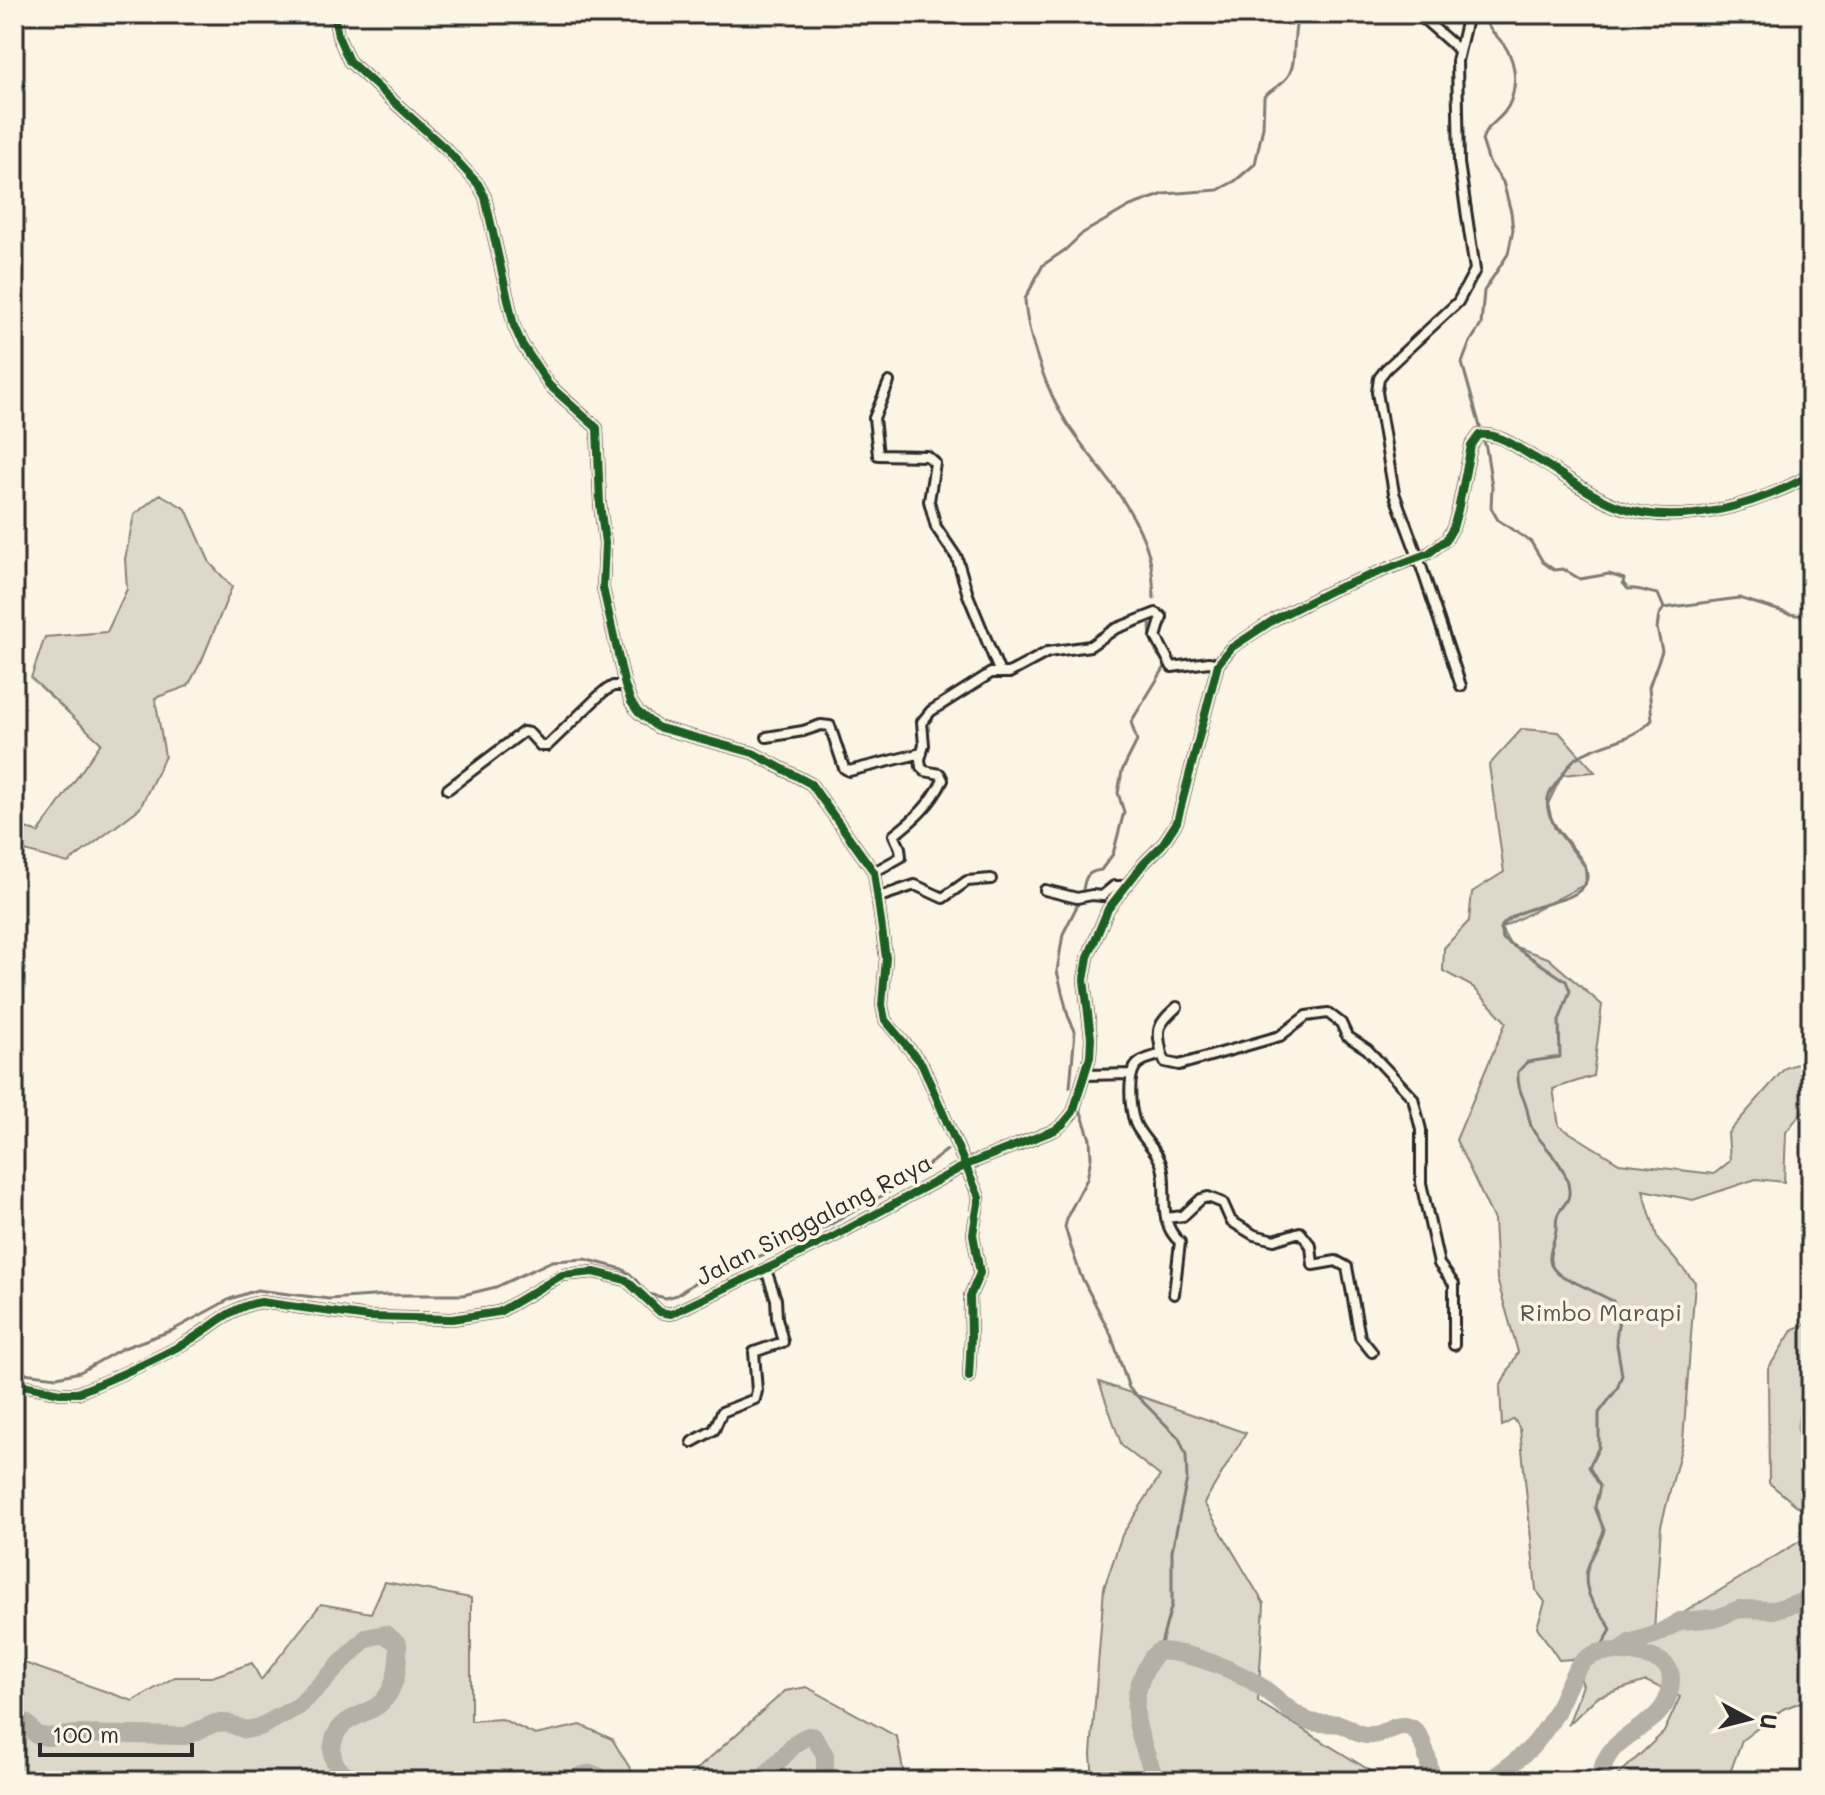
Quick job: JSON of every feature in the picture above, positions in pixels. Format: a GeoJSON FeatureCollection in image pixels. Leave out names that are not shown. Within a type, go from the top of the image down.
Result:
{"type":"FeatureCollection","features":[{"type":"Feature","properties":{"kind":"street"},"geometry":{"type":"LineString","coordinates":[[334,14],[338,36],[349,61],[447,150],[478,184],[485,197],[514,326],[522,344],[549,385],[597,428],[605,543],[603,588],[631,702],[657,727],[753,753],[811,784],[874,872],[887,964],[882,1005],[885,1020],[922,1064],[980,1200],[973,1234],[980,1273],[970,1296],[969,1377]]}},
{"type":"Feature","properties":{"kind":"street"},"geometry":{"type":"LineString","coordinates":[[1418,14],[1459,50]]}},
{"type":"Feature","properties":{"kind":"street"},"geometry":{"type":"LineString","coordinates":[[1461,686],[1394,493],[1377,392],[1379,378],[1386,369],[1458,302],[1475,270],[1459,163],[1459,50],[1468,14]]}},
{"type":"Feature","properties":{"kind":"street"},"geometry":{"type":"LineString","coordinates":[[889,382],[874,418],[878,455],[927,456],[933,460],[935,465],[929,501],[936,527],[957,558],[968,595],[1000,673]]}},
{"type":"Feature","properties":{"kind":"street"},"geometry":{"type":"LineString","coordinates":[[874,872],[901,857],[894,835],[931,802],[943,780],[940,774],[921,767],[924,745],[921,725],[928,714],[991,673],[1009,673],[1048,652],[1090,646],[1115,629],[1156,613],[1162,617],[1156,637],[1172,667],[1218,664],[1231,648],[1251,633],[1309,601],[1369,574],[1418,557],[1446,540],[1453,528],[1471,446],[1479,435],[1502,438],[1610,502],[1642,512],[1675,514],[1732,507],[1791,486],[1811,475]]}},
{"type":"Feature","properties":{"kind":"street","name":"Jalan Singgalang Raya"},"geometry":{"type":"LineString","coordinates":[[14,1383],[60,1393],[77,1393],[186,1342],[225,1314],[244,1305],[261,1302],[368,1317],[452,1319],[499,1312],[562,1275],[594,1272],[626,1280],[660,1312],[671,1314],[716,1290],[766,1270],[966,1165],[1055,1130],[1073,1112],[1086,1075],[1091,1038],[1084,980],[1098,928],[1125,886],[1162,845],[1177,822],[1218,664]]}},
{"type":"Feature","properties":{"kind":"street"},"geometry":{"type":"LineString","coordinates":[[448,789],[523,732],[529,733],[541,746],[547,746],[603,692],[613,686],[625,686]]}},
{"type":"Feature","properties":{"kind":"street"},"geometry":{"type":"LineString","coordinates":[[767,737],[821,725],[830,726],[844,768],[849,771],[922,753]]}},
{"type":"Feature","properties":{"kind":"street"},"geometry":{"type":"LineString","coordinates":[[879,897],[915,885],[943,898],[967,881],[991,879]]}},
{"type":"Feature","properties":{"kind":"street"},"geometry":{"type":"LineString","coordinates":[[1045,890],[1077,898],[1102,896],[1114,886],[1125,886]]}},
{"type":"Feature","properties":{"kind":"street"},"geometry":{"type":"LineString","coordinates":[[1177,1007],[1163,1019],[1157,1031],[1165,1062],[1179,1065],[1280,1036],[1295,1023],[1316,1013],[1328,1013],[1341,1023],[1347,1036],[1367,1049],[1413,1098],[1421,1130],[1421,1183],[1439,1264],[1454,1284],[1454,1345]]}},
{"type":"Feature","properties":{"kind":"street"},"geometry":{"type":"LineString","coordinates":[[1162,1054],[1141,1060],[1131,1074],[1135,1124],[1149,1141],[1162,1168],[1166,1218],[1180,1242],[1174,1294]]}},
{"type":"Feature","properties":{"kind":"street"},"geometry":{"type":"LineString","coordinates":[[1086,1075],[1131,1074]]}},
{"type":"Feature","properties":{"kind":"street"},"geometry":{"type":"LineString","coordinates":[[1166,1218],[1183,1216],[1201,1199],[1208,1197],[1223,1203],[1231,1221],[1254,1235],[1274,1240],[1300,1232],[1311,1246],[1313,1265],[1336,1261],[1347,1267],[1360,1337],[1372,1352]]}},
{"type":"Feature","properties":{"kind":"street"},"geometry":{"type":"LineString","coordinates":[[692,1442],[714,1430],[722,1412],[755,1399],[754,1352],[783,1342],[776,1299],[766,1270]]}},
{"type":"Feature","properties":{"kind":"green space"},"geometry":{"type":"Polygon","coordinates":[[[160,494],[186,509],[210,563],[232,587],[188,686],[155,698],[165,756],[140,808],[68,863],[14,848],[14,823],[38,833],[101,743],[31,678],[45,637],[107,632],[127,589],[125,559],[134,515],[160,494]]]}},
{"type":"Feature","properties":{"kind":"green space","name":"Rimbo Marapi"},"geometry":{"type":"Polygon","coordinates":[[[1522,729],[1559,732],[1595,772],[1562,775],[1548,804],[1554,827],[1585,867],[1586,884],[1501,928],[1510,945],[1548,958],[1602,1005],[1593,1076],[1553,1089],[1559,1126],[1619,1163],[1714,1174],[1730,1161],[1728,1133],[1785,1068],[1805,1061],[1811,1078],[1811,1111],[1802,1112],[1786,1132],[1784,1182],[1756,1179],[1693,1200],[1643,1190],[1658,1240],[1695,1282],[1683,1441],[1661,1526],[1654,1631],[1805,1538],[1802,1510],[1769,1483],[1768,1369],[1793,1329],[1811,1322],[1811,1698],[1783,1709],[1742,1740],[1727,1781],[1612,1781],[1664,1732],[1680,1697],[1646,1681],[1597,1697],[1568,1725],[1583,1685],[1572,1659],[1559,1660],[1537,1627],[1545,1602],[1536,1590],[1520,1429],[1514,1419],[1502,1426],[1500,1387],[1518,1352],[1497,1279],[1494,1220],[1456,1140],[1506,1022],[1473,987],[1443,971],[1444,948],[1469,921],[1472,892],[1504,872],[1489,765],[1522,729]]]}},
{"type":"Feature","properties":{"kind":"green space"},"geometry":{"type":"Polygon","coordinates":[[[1099,1382],[1246,1433],[1204,1503],[1264,1604],[1258,1702],[1387,1781],[1093,1781],[1091,1754],[1104,1588],[1122,1535],[1160,1476],[1122,1446],[1099,1382]]]}},
{"type":"Feature","properties":{"kind":"green space"},"geometry":{"type":"Polygon","coordinates":[[[385,1582],[471,1598],[471,1721],[502,1719],[535,1735],[581,1725],[612,1739],[636,1778],[647,1781],[14,1781],[14,1651],[24,1663],[133,1701],[175,1677],[212,1677],[252,1663],[261,1680],[321,1604],[371,1613],[385,1582]]]}},
{"type":"Feature","properties":{"kind":"green space"},"geometry":{"type":"Polygon","coordinates":[[[807,1687],[897,1737],[905,1781],[684,1781],[785,1691],[807,1687]]]}},
{"type":"Feature","properties":{"kind":"waterway"},"geometry":{"type":"LineString","coordinates":[[1154,598],[1151,566],[1143,537],[1125,504],[1068,425],[1053,397],[1034,347],[1025,299],[1043,265],[1083,233],[1130,206],[1164,194],[1218,190],[1235,181],[1255,164],[1263,127],[1264,97],[1286,79],[1291,70],[1299,14]]}},
{"type":"Feature","properties":{"kind":"waterway"},"geometry":{"type":"LineString","coordinates":[[1484,14],[1488,26],[1509,53],[1515,76],[1508,107],[1482,140],[1489,162],[1503,182],[1513,230],[1508,254],[1484,291],[1481,325],[1462,363],[1486,448],[1492,486],[1491,508],[1498,520],[1531,542],[1543,562],[1554,570],[1563,569],[1580,579],[1609,574],[1624,579],[1623,583],[1628,589],[1658,594],[1664,608],[1659,615],[1657,628],[1662,651],[1649,687],[1652,720],[1635,733],[1576,758],[1548,798],[1548,810],[1553,822],[1584,865],[1587,874],[1585,884],[1569,897],[1521,913],[1500,928],[1503,939],[1566,981],[1570,991],[1559,1021],[1560,1057],[1527,1062],[1518,1072],[1531,1127],[1565,1173],[1569,1190],[1568,1200],[1557,1216],[1551,1265],[1560,1275],[1613,1301],[1619,1319],[1616,1339],[1622,1375],[1617,1389],[1599,1413],[1599,1447],[1589,1467],[1600,1486],[1595,1507],[1604,1530],[1587,1569],[1587,1587],[1592,1601],[1611,1630],[1598,1652]]}},
{"type":"Feature","properties":{"kind":"waterway"},"geometry":{"type":"LineString","coordinates":[[1664,608],[1739,598],[1790,614],[1811,617]]}},
{"type":"Feature","properties":{"kind":"waterway"},"geometry":{"type":"LineString","coordinates":[[1082,895],[1088,875],[1101,870],[1113,854],[1124,812],[1118,793],[1122,771],[1137,741],[1131,722],[1166,665],[1152,643],[1151,618]]}},
{"type":"Feature","properties":{"kind":"waterway"},"geometry":{"type":"LineString","coordinates":[[1070,1087],[1075,1031],[1057,971],[1063,934],[1080,900]]}},
{"type":"Feature","properties":{"kind":"waterway"},"geometry":{"type":"LineString","coordinates":[[1078,1103],[1090,1139],[1091,1158],[1087,1179],[1065,1227],[1070,1244],[1081,1276],[1111,1335],[1129,1388],[1179,1438],[1186,1455],[1187,1479],[1172,1551],[1172,1604],[1159,1651]]}},
{"type":"Feature","properties":{"kind":"waterway"},"geometry":{"type":"LineString","coordinates":[[14,1372],[57,1377],[80,1372],[121,1349],[173,1330],[230,1299],[257,1290],[329,1299],[463,1295],[496,1287],[552,1261],[585,1259],[622,1269],[648,1294],[666,1298],[677,1295],[707,1274],[744,1263],[826,1227],[905,1183],[947,1150]]}},
{"type":"Feature","properties":{"kind":"waterway"},"geometry":{"type":"LineString","coordinates":[[1811,1391],[1805,1427],[1811,1445]]}},
{"type":"Feature","properties":{"kind":"waterway"},"geometry":{"type":"LineString","coordinates":[[1621,1651],[1629,1643],[1657,1634],[1680,1621],[1717,1618],[1739,1609],[1774,1610],[1811,1602]]}},
{"type":"Feature","properties":{"kind":"waterway"},"geometry":{"type":"LineString","coordinates":[[14,1716],[27,1724],[36,1735],[48,1737],[77,1734],[186,1736],[215,1723],[227,1723],[246,1730],[260,1727],[299,1706],[366,1638],[385,1634],[398,1644],[397,1668],[391,1690],[377,1706],[342,1726],[332,1746],[338,1768],[361,1781]]}},
{"type":"Feature","properties":{"kind":"waterway"},"geometry":{"type":"LineString","coordinates":[[1156,1781],[1138,1730],[1136,1704],[1142,1677],[1159,1651],[1199,1658],[1240,1675],[1312,1722],[1339,1724],[1367,1735],[1403,1726],[1413,1729],[1424,1746],[1431,1781]]}},
{"type":"Feature","properties":{"kind":"waterway"},"geometry":{"type":"LineString","coordinates":[[1489,1781],[1536,1742],[1554,1716],[1576,1671],[1591,1655],[1618,1651],[1660,1661],[1667,1666],[1671,1676],[1666,1703],[1658,1714],[1611,1751],[1604,1764],[1601,1781]]}},
{"type":"Feature","properties":{"kind":"waterway"},"geometry":{"type":"LineString","coordinates":[[760,1781],[797,1742],[808,1736],[814,1737],[825,1755],[825,1781]]}},
{"type":"Feature","properties":{"kind":"waterway"},"geometry":{"type":"LineString","coordinates":[[570,1781],[588,1774],[605,1781]]}},
{"type":"Feature","properties":{"kind":"cycle path"},"geometry":{"type":"LineString","coordinates":[[334,14],[338,36],[349,61],[447,150],[478,184],[485,197],[514,326],[522,344],[549,385],[597,428],[605,543],[603,588],[631,702],[657,727],[753,753],[811,784],[874,872],[886,958],[882,1005],[885,1020],[922,1064],[979,1197],[973,1234],[980,1273],[970,1296],[969,1377]]}},
{"type":"Feature","properties":{"kind":"cycle path"},"geometry":{"type":"LineString","coordinates":[[14,1383],[60,1393],[77,1393],[172,1350],[239,1308],[261,1302],[368,1317],[452,1319],[499,1312],[562,1275],[594,1272],[626,1280],[660,1312],[671,1314],[831,1238],[966,1165],[1055,1130],[1073,1112],[1090,1057],[1091,1038],[1084,980],[1088,957],[1108,909],[1162,845],[1177,822],[1218,664],[1231,648],[1275,619],[1332,590],[1429,553],[1446,540],[1458,510],[1471,446],[1479,435],[1494,436],[1508,442],[1594,495],[1639,512],[1664,515],[1716,511],[1766,496],[1811,475]]}}]}
